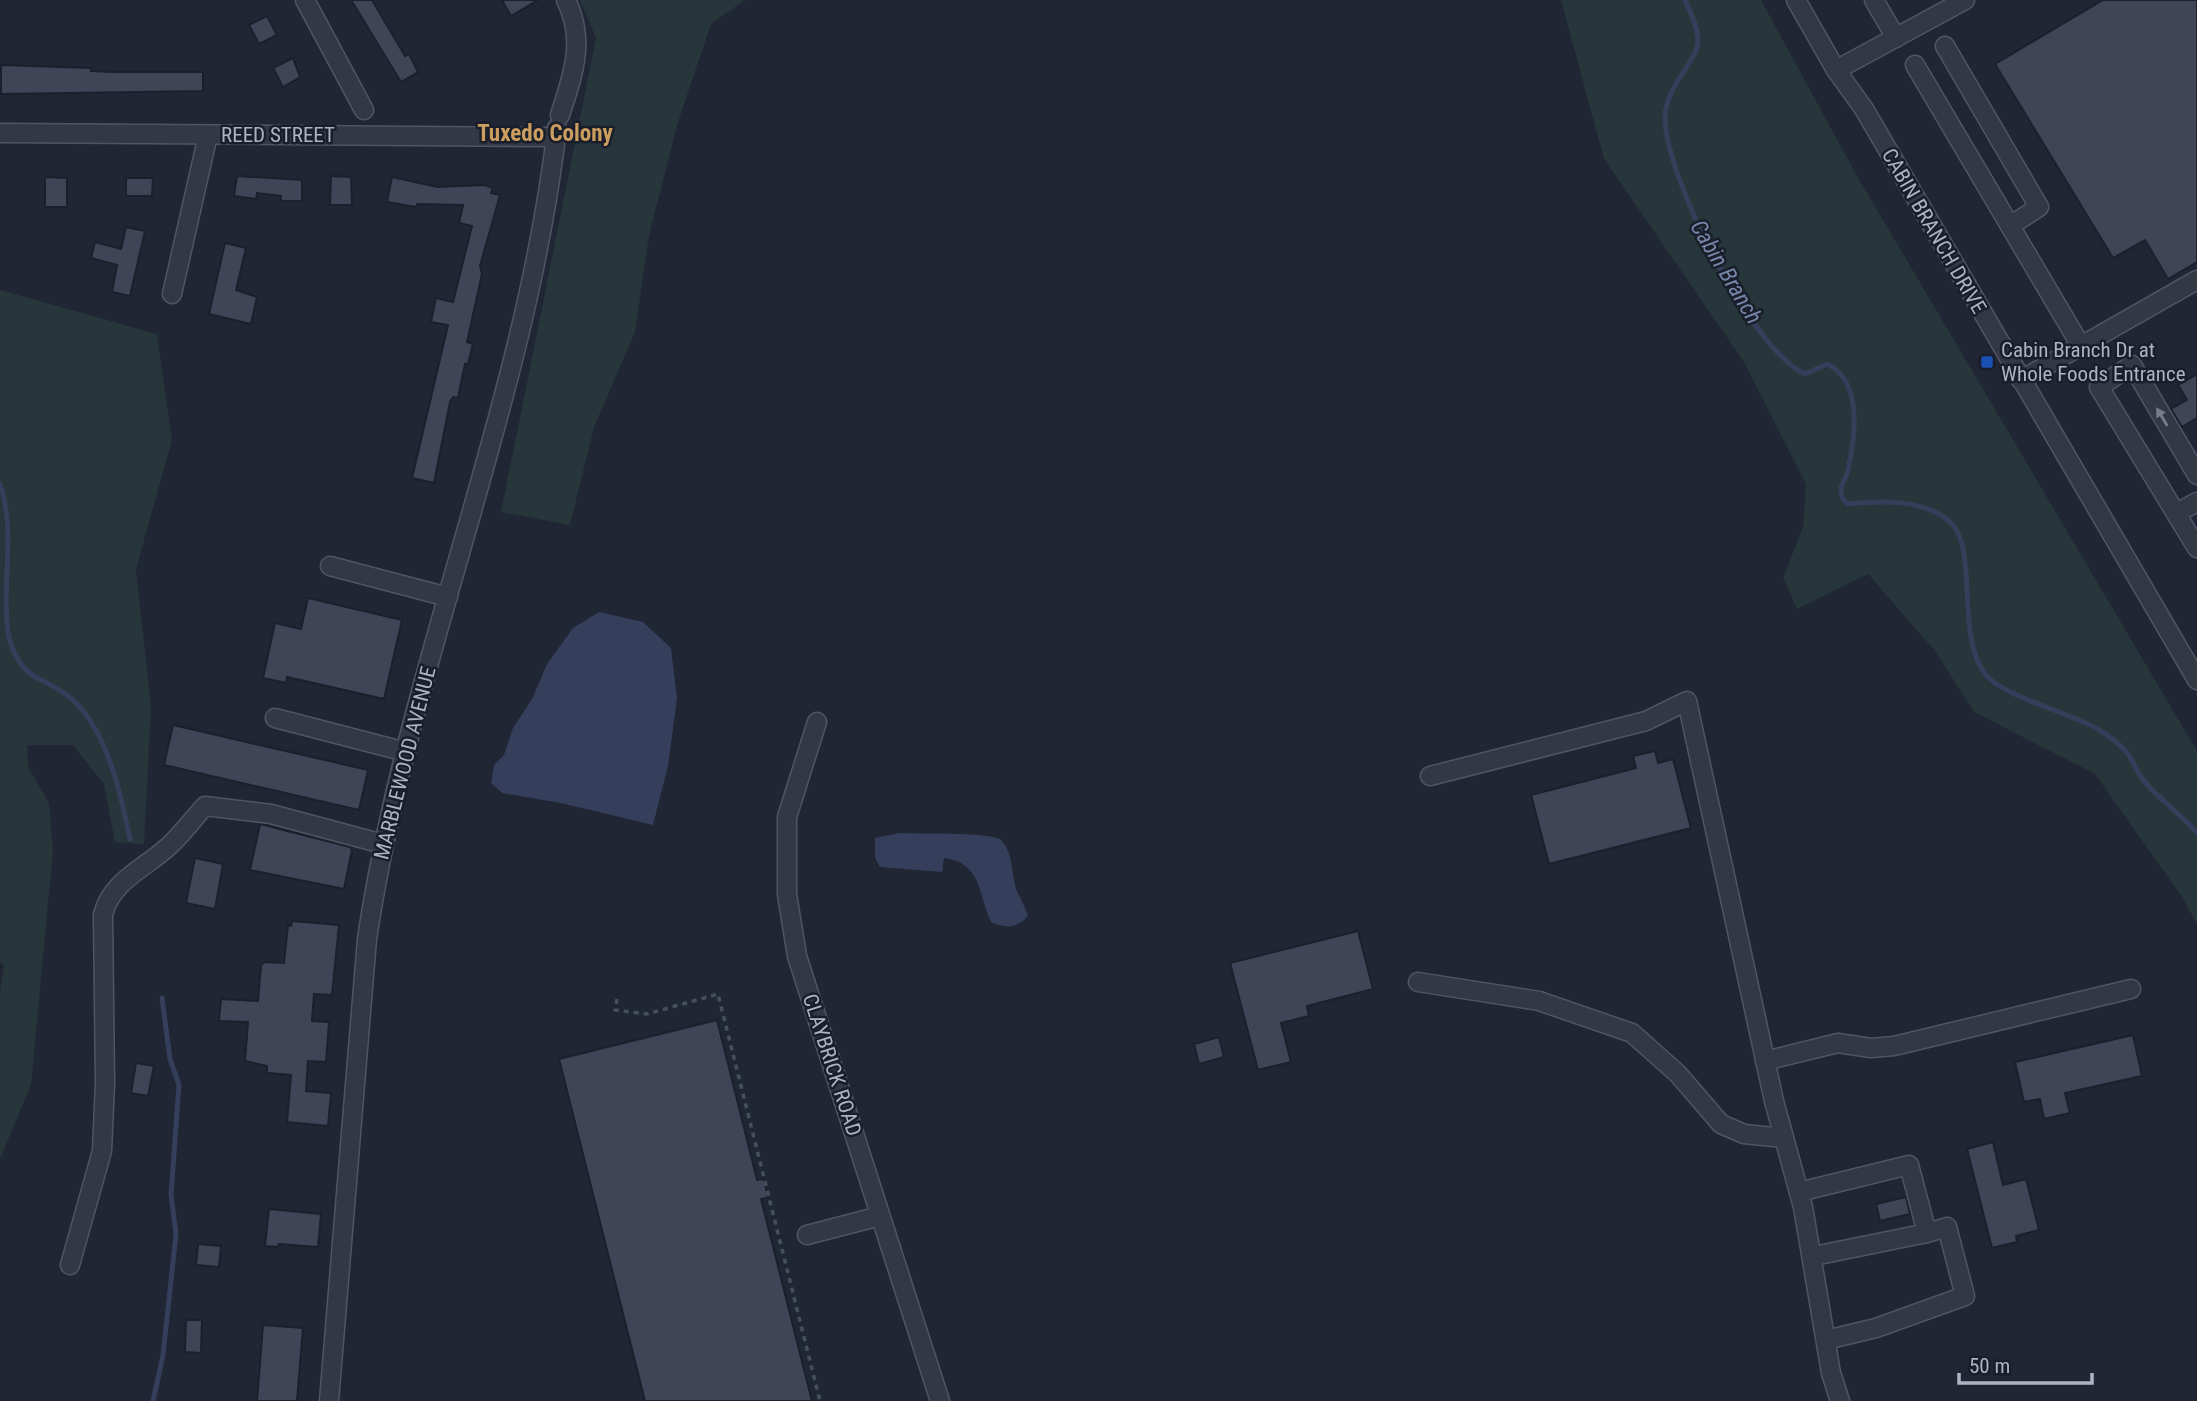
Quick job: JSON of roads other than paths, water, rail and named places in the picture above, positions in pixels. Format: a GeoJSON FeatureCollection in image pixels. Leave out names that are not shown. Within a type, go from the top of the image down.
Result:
{"type":"FeatureCollection","features":[{"type":"Feature","properties":{"kind":"street"},"geometry":{"type":"LineString","coordinates":[[305,0],[364,110]]}},
{"type":"Feature","properties":{"kind":"street","name":"MARBLEWOOD AVENUE"},"geometry":{"type":"LineString","coordinates":[[329,1401],[367,939],[383,844],[506,389],[547,198],[558,126],[577,56],[576,22],[566,0]]}},
{"type":"Feature","properties":{"kind":"street","name":"CABIN BRANCH DRIVE"},"geometry":{"type":"LineString","coordinates":[[1796,0],[1836,70],[1864,109],[2195,672]]}},
{"type":"Feature","properties":{"kind":"street"},"geometry":{"type":"LineString","coordinates":[[1874,0],[1896,37]]}},
{"type":"Feature","properties":{"kind":"street"},"geometry":{"type":"LineString","coordinates":[[1836,70],[1965,0]]}},
{"type":"Feature","properties":{"kind":"street"},"geometry":{"type":"LineString","coordinates":[[1945,46],[2039,207],[2010,226]]}},
{"type":"Feature","properties":{"kind":"street"},"geometry":{"type":"LineString","coordinates":[[1915,65],[2081,346]]}},
{"type":"Feature","properties":{"kind":"street","name":"REED STREET"},"geometry":{"type":"LineString","coordinates":[[0,133],[208,135],[558,126]]}},
{"type":"Feature","properties":{"kind":"street"},"geometry":{"type":"LineString","coordinates":[[172,294],[208,135]]}},
{"type":"Feature","properties":{"kind":"street"},"geometry":{"type":"LineString","coordinates":[[2021,380],[2197,280]]}},
{"type":"Feature","properties":{"kind":"street"},"geometry":{"type":"LineString","coordinates":[[2197,475],[2132,365],[2099,387],[2197,548]]}},
{"type":"Feature","properties":{"kind":"street"},"geometry":{"type":"LineString","coordinates":[[2177,513],[2197,502]]}},
{"type":"Feature","properties":{"kind":"street"},"geometry":{"type":"LineString","coordinates":[[330,566],[448,597]]}},
{"type":"Feature","properties":{"kind":"street"},"geometry":{"type":"LineString","coordinates":[[1430,776],[1646,721],[1687,701],[1765,1061],[1814,1256],[1826,1340],[1840,1401]]}},
{"type":"Feature","properties":{"kind":"street"},"geometry":{"type":"LineString","coordinates":[[275,719],[406,752]]}},
{"type":"Feature","properties":{"kind":"street","name":"CLAYBRICK ROAD"},"geometry":{"type":"LineString","coordinates":[[817,722],[787,817],[788,894],[797,956],[940,1401]]}},
{"type":"Feature","properties":{"kind":"street"},"geometry":{"type":"LineString","coordinates":[[70,1265],[102,1151],[103,915],[107,899],[121,883],[168,846],[205,806],[271,814],[383,844]]}},
{"type":"Feature","properties":{"kind":"street"},"geometry":{"type":"LineString","coordinates":[[1418,982],[1539,1001],[1632,1033],[1678,1074],[1721,1124],[1744,1134],[1784,1138]]}},
{"type":"Feature","properties":{"kind":"street"},"geometry":{"type":"LineString","coordinates":[[1765,1061],[1839,1043],[1871,1048],[1894,1046],[2131,989]]}},
{"type":"Feature","properties":{"kind":"street"},"geometry":{"type":"LineString","coordinates":[[1799,1192],[1909,1165],[1927,1233]]}},
{"type":"Feature","properties":{"kind":"street"},"geometry":{"type":"LineString","coordinates":[[807,1235],[880,1216]]}},
{"type":"Feature","properties":{"kind":"street"},"geometry":{"type":"LineString","coordinates":[[1814,1256],[1947,1227],[1965,1296],[1876,1328],[1826,1340]]}},
{"type":"Feature","properties":{"kind":"water"},"geometry":{"type":"Polygon","coordinates":[[[599,612],[643,622],[671,648],[677,698],[668,766],[653,825],[561,803],[502,793],[491,783],[494,765],[504,755],[513,728],[532,699],[547,664],[573,628],[599,612]]]}},
{"type":"Feature","properties":{"kind":"water"},"geometry":{"type":"Polygon","coordinates":[[[899,833],[970,835],[1001,840],[1008,851],[1015,885],[1028,916],[1011,926],[991,922],[977,881],[966,866],[956,861],[944,858],[942,872],[880,867],[875,858],[875,838],[899,833]]]}},
{"type":"Feature","properties":{"kind":"waterway","name":"Cabin Branch"},"geometry":{"type":"LineString","coordinates":[[1685,0],[1697,30],[1697,48],[1676,83],[1665,117],[1679,178],[1715,258],[1737,298],[1761,332],[1784,359],[1805,374],[1827,364],[1839,372],[1846,383],[1854,411],[1854,427],[1848,470],[1841,487],[1843,498],[1848,504],[1887,502],[1914,505],[1939,514],[1950,522],[1959,534],[1963,551],[1971,637],[1976,657],[1985,674],[2007,690],[2087,724],[2110,737],[2128,754],[2150,788],[2197,833]]}},
{"type":"Feature","properties":{"kind":"waterway"},"geometry":{"type":"LineString","coordinates":[[0,484],[5,503],[8,541],[7,619],[14,653],[28,672],[65,693],[75,702],[96,731],[112,766],[130,839]]}},
{"type":"Feature","properties":{"kind":"waterway"},"geometry":{"type":"LineString","coordinates":[[153,1401],[163,1355],[176,1234],[171,1195],[179,1085],[170,1059],[162,998]]}},
{"type":"Feature","properties":{"kind":"place","name":"Cabin Branch Dr at Whole Foods Entrance"},"geometry":{"type":"Point","coordinates":[1987,362]}},
{"type":"Feature","properties":{"kind":"district","name":"Tuxedo Colony"},"geometry":{"type":"Point","coordinates":[545,133]}}]}
